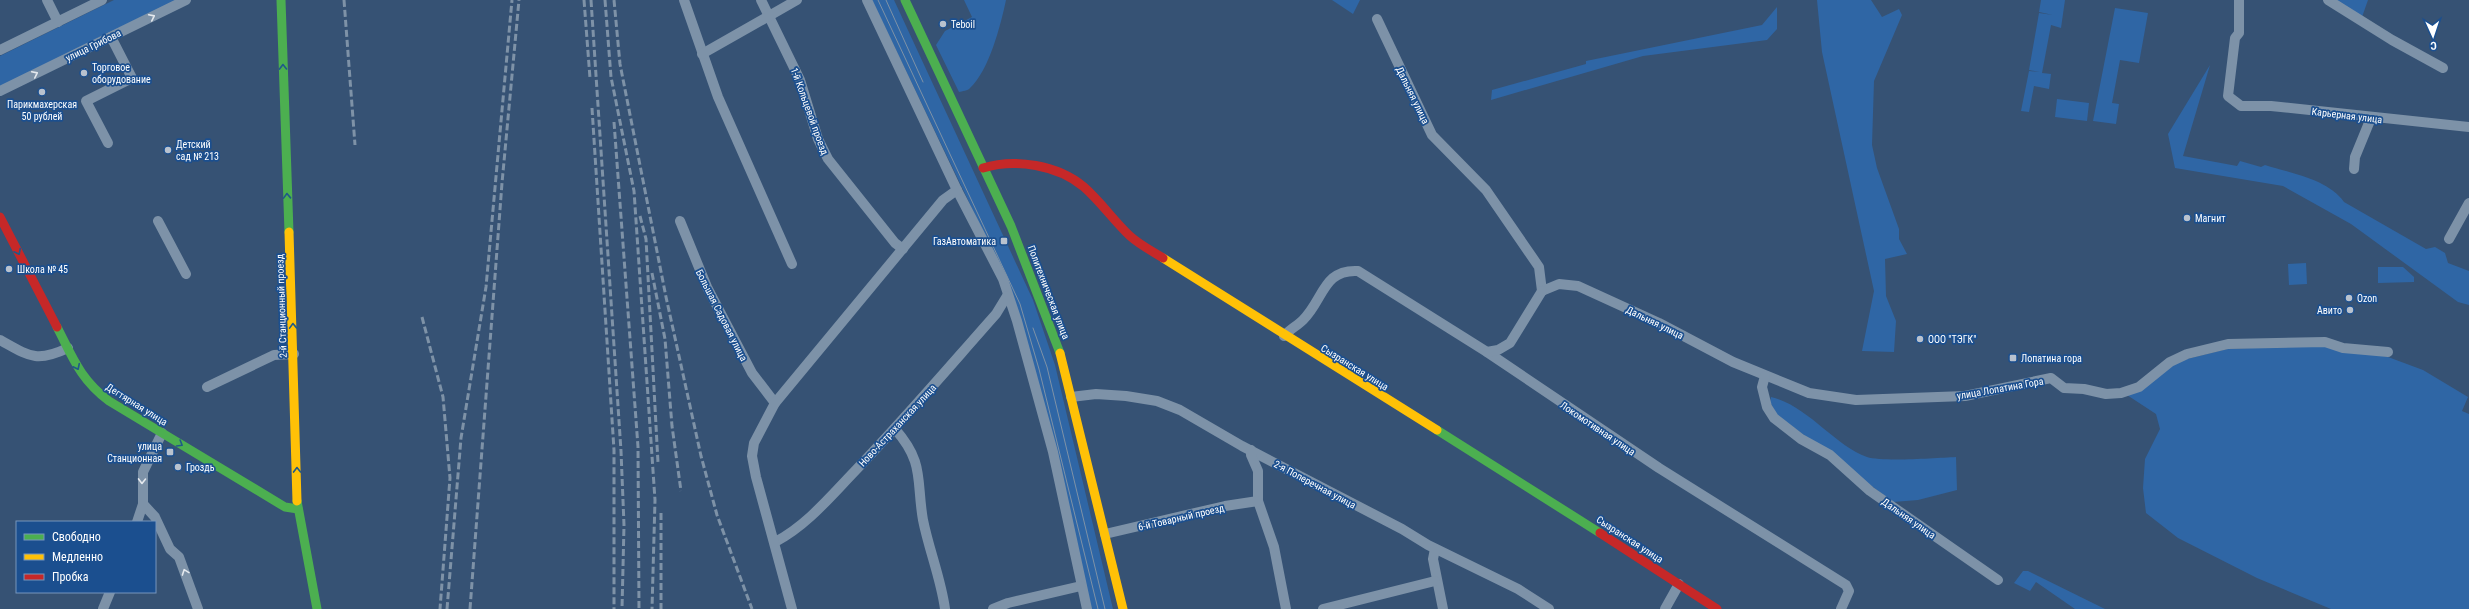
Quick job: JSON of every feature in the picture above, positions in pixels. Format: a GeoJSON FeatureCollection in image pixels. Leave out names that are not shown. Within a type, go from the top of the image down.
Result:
{"type":"FeatureCollection","features":[{"type":"Feature","properties":{"kind":"main road","name":"2-й Станционный проезд"},"geometry":{"type":"LineString","coordinates":[[281,0],[298,509],[317,609]]}},
{"type":"Feature","properties":{"kind":"main road","name":"Политехническая улица"},"geometry":{"type":"LineString","coordinates":[[905,0],[1042,298],[1057,340],[1124,609]]}},
{"type":"Feature","properties":{"kind":"main road","name":"Сызранская улица"},"geometry":{"type":"LineString","coordinates":[[983,168],[1004,161],[1016,161],[1074,180],[1096,200],[1126,234],[1140,244],[1284,336],[1484,459],[1717,609]]}},
{"type":"Feature","properties":{"kind":"main road","name":"Дегтярная улица"},"geometry":{"type":"LineString","coordinates":[[0,217],[82,376],[91,387],[109,401],[285,507],[298,509]]}},
{"type":"Feature","properties":{"kind":"street"},"geometry":{"type":"LineString","coordinates":[[47,0],[58,22]]}},
{"type":"Feature","properties":{"kind":"street"},"geometry":{"type":"LineString","coordinates":[[0,50],[102,0]]}},
{"type":"Feature","properties":{"kind":"street","name":"улица Грибова"},"geometry":{"type":"LineString","coordinates":[[0,91],[186,0]]}},
{"type":"Feature","properties":{"kind":"street"},"geometry":{"type":"LineString","coordinates":[[684,0],[718,97],[792,264]]}},
{"type":"Feature","properties":{"kind":"street","name":"1-й Кольцевой проезд"},"geometry":{"type":"LineString","coordinates":[[762,0],[800,80],[818,139],[828,159],[895,243],[903,249]]}},
{"type":"Feature","properties":{"kind":"street"},"geometry":{"type":"LineString","coordinates":[[702,54],[712,46],[797,0]]}},
{"type":"Feature","properties":{"kind":"street"},"geometry":{"type":"LineString","coordinates":[[867,0],[957,190],[1003,279],[1007,296],[1017,321],[1053,452],[1087,609]]}},
{"type":"Feature","properties":{"kind":"street","name":"Карьерная улица"},"geometry":{"type":"LineString","coordinates":[[2239,0],[2239,33],[2235,38],[2228,96],[2240,106],[2271,106],[2371,118],[2469,127]]}},
{"type":"Feature","properties":{"kind":"street"},"geometry":{"type":"LineString","coordinates":[[2328,0],[2392,40],[2443,68]]}},
{"type":"Feature","properties":{"kind":"street","name":"Дальняя улица"},"geometry":{"type":"LineString","coordinates":[[1377,19],[1432,135],[1486,190],[1539,267],[1542,291],[1559,284],[1578,286],[1765,376],[1762,387],[1767,407],[1774,418],[1801,439],[1830,455],[1870,491],[1998,580]]}},
{"type":"Feature","properties":{"kind":"street"},"geometry":{"type":"LineString","coordinates":[[108,143],[86,101],[132,78],[111,37]]}},
{"type":"Feature","properties":{"kind":"street"},"geometry":{"type":"LineString","coordinates":[[2354,169],[2355,157],[2371,118]]}},
{"type":"Feature","properties":{"kind":"street"},"geometry":{"type":"LineString","coordinates":[[792,609],[775,542],[756,478],[752,456],[754,443],[775,403],[943,200],[957,190]]}},
{"type":"Feature","properties":{"kind":"street"},"geometry":{"type":"LineString","coordinates":[[2449,239],[2469,203]]}},
{"type":"Feature","properties":{"kind":"street"},"geometry":{"type":"LineString","coordinates":[[158,221],[186,274]]}},
{"type":"Feature","properties":{"kind":"street","name":"Большая Садовая улица"},"geometry":{"type":"LineString","coordinates":[[680,222],[707,287],[752,373],[775,403]]}},
{"type":"Feature","properties":{"kind":"street","name":"Локомотивная улица"},"geometry":{"type":"LineString","coordinates":[[1284,336],[1291,328],[1303,319],[1331,279],[1344,270],[1358,271],[1372,278],[1487,352],[1659,468],[1846,585],[1849,591],[1841,609]]}},
{"type":"Feature","properties":{"kind":"street"},"geometry":{"type":"LineString","coordinates":[[1487,352],[1498,350],[1510,343],[1542,291]]}},
{"type":"Feature","properties":{"kind":"street","name":"Ново-Астраханская улица"},"geometry":{"type":"LineString","coordinates":[[775,542],[788,536],[805,521],[895,428],[996,314],[1007,296]]}},
{"type":"Feature","properties":{"kind":"street"},"geometry":{"type":"LineString","coordinates":[[0,340],[25,354],[39,358],[68,348]]}},
{"type":"Feature","properties":{"kind":"street","name":"улица Лопатина Гора"},"geometry":{"type":"LineString","coordinates":[[1765,376],[1809,394],[1856,400],[1965,396],[2050,378],[2064,388],[2084,389],[2106,394],[2121,393],[2139,387],[2170,362],[2187,354],[2228,344],[2325,342],[2343,348],[2388,352]]}},
{"type":"Feature","properties":{"kind":"street"},"geometry":{"type":"LineString","coordinates":[[207,387],[274,355],[294,354]]}},
{"type":"Feature","properties":{"kind":"street","name":"2-я Поперечная улица"},"geometry":{"type":"LineString","coordinates":[[1071,397],[1096,394],[1126,396],[1157,401],[1180,410],[1251,450],[1402,529],[1435,549],[1518,589],[1549,609]]}},
{"type":"Feature","properties":{"kind":"street"},"geometry":{"type":"LineString","coordinates":[[895,428],[911,450],[920,477],[923,519],[945,609]]}},
{"type":"Feature","properties":{"kind":"street"},"geometry":{"type":"LineString","coordinates":[[137,521],[143,504],[143,472],[162,433]]}},
{"type":"Feature","properties":{"kind":"street"},"geometry":{"type":"LineString","coordinates":[[1251,450],[1258,471],[1258,501],[1274,547],[1286,609]]}},
{"type":"Feature","properties":{"kind":"street","name":"6-й Товарный проезд"},"geometry":{"type":"LineString","coordinates":[[1105,534],[1224,506],[1258,501]]}},
{"type":"Feature","properties":{"kind":"street"},"geometry":{"type":"LineString","coordinates":[[143,504],[155,517],[170,549],[179,557],[198,609]]}},
{"type":"Feature","properties":{"kind":"street"},"geometry":{"type":"LineString","coordinates":[[1435,549],[1432,559],[1435,581],[1443,609]]}},
{"type":"Feature","properties":{"kind":"street"},"geometry":{"type":"LineString","coordinates":[[1323,609],[1435,581]]}},
{"type":"Feature","properties":{"kind":"street"},"geometry":{"type":"LineString","coordinates":[[1665,609],[1679,584]]}},
{"type":"Feature","properties":{"kind":"street"},"geometry":{"type":"LineString","coordinates":[[993,609],[1008,603],[1081,586]]}},
{"type":"Feature","properties":{"kind":"street"},"geometry":{"type":"LineString","coordinates":[[103,609],[110,593]]}},
{"type":"Feature","properties":{"kind":"shaded area"},"geometry":{"type":"Polygon","coordinates":[[[114,0],[178,0],[0,87],[0,56],[114,0]]]}},
{"type":"Feature","properties":{"kind":"shaded area"},"geometry":{"type":"Polygon","coordinates":[[[872,0],[894,0],[1033,300],[1055,365],[1113,609],[1091,609],[1005,277],[872,0]]]}},
{"type":"Feature","properties":{"kind":"shaded area"},"geometry":{"type":"Polygon","coordinates":[[[964,0],[1006,0],[993,47],[983,70],[969,89],[959,92],[936,45],[945,31],[972,17],[964,0]]]}},
{"type":"Feature","properties":{"kind":"shaded area"},"geometry":{"type":"Polygon","coordinates":[[[1332,0],[1360,0],[1353,14],[1332,0]]]}},
{"type":"Feature","properties":{"kind":"shaded area"},"geometry":{"type":"Polygon","coordinates":[[[1817,0],[1871,0],[1882,17],[1899,9],[1902,15],[1874,81],[1872,145],[1877,168],[1899,229],[1899,239],[1907,254],[1885,259],[1886,296],[1896,321],[1894,352],[1862,351],[1874,291],[1822,52],[1817,0]]]}},
{"type":"Feature","properties":{"kind":"shaded area"},"geometry":{"type":"Polygon","coordinates":[[[2041,0],[2065,0],[2061,28],[2051,25],[2042,73],[2051,74],[2049,89],[2034,86],[2029,112],[2021,111],[2029,71],[2040,72],[2029,70],[2039,13],[2053,15],[2039,12],[2041,0]]]}},
{"type":"Feature","properties":{"kind":"shaded area"},"geometry":{"type":"Polygon","coordinates":[[[2335,0],[2368,0],[2362,17],[2335,0]]]}},
{"type":"Feature","properties":{"kind":"shaded area"},"geometry":{"type":"Polygon","coordinates":[[[1777,7],[1777,29],[1767,40],[1643,56],[1491,100],[1492,90],[1586,64],[1586,61],[1762,25],[1777,7]]]}},
{"type":"Feature","properties":{"kind":"shaded area"},"geometry":{"type":"Polygon","coordinates":[[[2115,8],[2148,13],[2139,63],[2120,60],[2112,103],[2119,104],[2116,124],[2093,121],[2115,8]]]}},
{"type":"Feature","properties":{"kind":"shaded area"},"geometry":{"type":"Polygon","coordinates":[[[2210,65],[2183,156],[2237,166],[2240,161],[2261,167],[2265,165],[2319,182],[2337,194],[2344,202],[2426,249],[2435,247],[2445,253],[2448,263],[2469,271],[2469,305],[2458,302],[2351,224],[2283,186],[2175,168],[2168,134],[2210,65]]]}},
{"type":"Feature","properties":{"kind":"shaded area"},"geometry":{"type":"Polygon","coordinates":[[[2057,99],[2089,103],[2087,121],[2055,117],[2057,99]]]}},
{"type":"Feature","properties":{"kind":"shaded area"},"geometry":{"type":"Polygon","coordinates":[[[2306,263],[2307,284],[2289,285],[2288,264],[2306,263]]]}},
{"type":"Feature","properties":{"kind":"shaded area"},"geometry":{"type":"Polygon","coordinates":[[[2378,267],[2403,267],[2414,277],[2414,282],[2378,283],[2378,267]]]}},
{"type":"Feature","properties":{"kind":"shaded area"},"geometry":{"type":"Polygon","coordinates":[[[2324,345],[2388,357],[2423,370],[2468,397],[2462,411],[2469,414],[2469,609],[2331,609],[2257,578],[2178,538],[2146,513],[2143,488],[2145,459],[2160,429],[2156,414],[2127,395],[2179,361],[2227,349],[2324,345]]]}},
{"type":"Feature","properties":{"kind":"shaded area"},"geometry":{"type":"Polygon","coordinates":[[[1771,397],[1784,401],[1797,408],[1855,452],[1867,457],[1885,459],[1923,459],[1956,457],[1957,490],[1918,500],[1893,502],[1777,415],[1770,402],[1771,397]]]}},
{"type":"Feature","properties":{"kind":"shaded area"},"geometry":{"type":"Polygon","coordinates":[[[2023,571],[2028,571],[2105,609],[2075,609],[2036,582],[2030,591],[2014,583],[2023,571]]]}},
{"type":"Feature","properties":{"kind":"tram line"},"geometry":{"type":"LineString","coordinates":[[878,0],[1020,304],[1039,369],[1098,609]]}},
{"type":"Feature","properties":{"kind":"tram line"},"geometry":{"type":"LineString","coordinates":[[886,0],[923,82]]}},
{"type":"Feature","properties":{"kind":"tram line"},"geometry":{"type":"LineString","coordinates":[[1033,328],[1047,367],[1105,609]]}},
{"type":"Feature","properties":{"kind":"railway"},"geometry":{"type":"LineString","coordinates":[[344,0],[355,145]]}},
{"type":"Feature","properties":{"kind":"railway"},"geometry":{"type":"LineString","coordinates":[[447,609],[461,438],[486,287],[512,0]]}},
{"type":"Feature","properties":{"kind":"railway"},"geometry":{"type":"LineString","coordinates":[[470,609],[502,183],[519,0]]}},
{"type":"Feature","properties":{"kind":"railway"},"geometry":{"type":"LineString","coordinates":[[584,0],[590,78]]}},
{"type":"Feature","properties":{"kind":"railway"},"geometry":{"type":"LineString","coordinates":[[591,0],[621,451],[624,525],[622,609]]}},
{"type":"Feature","properties":{"kind":"railway"},"geometry":{"type":"LineString","coordinates":[[605,0],[611,77],[634,191],[655,500],[652,609]]}},
{"type":"Feature","properties":{"kind":"railway"},"geometry":{"type":"LineString","coordinates":[[614,0],[620,64],[666,297],[701,456],[717,515],[752,609]]}},
{"type":"Feature","properties":{"kind":"railway"},"geometry":{"type":"LineString","coordinates":[[592,108],[614,450],[614,609]]}},
{"type":"Feature","properties":{"kind":"railway"},"geometry":{"type":"LineString","coordinates":[[614,122],[638,447],[639,609]]}},
{"type":"Feature","properties":{"kind":"railway"},"geometry":{"type":"LineString","coordinates":[[640,216],[646,239],[658,463]]}},
{"type":"Feature","properties":{"kind":"railway"},"geometry":{"type":"LineString","coordinates":[[652,273],[665,339],[672,426],[681,491]]}},
{"type":"Feature","properties":{"kind":"railway"},"geometry":{"type":"LineString","coordinates":[[422,317],[443,397],[450,478],[440,609]]}},
{"type":"Feature","properties":{"kind":"railway"},"geometry":{"type":"LineString","coordinates":[[661,513],[661,609]]}},
{"type":"Feature","properties":{"kind":"traffic: fast"},"geometry":{"type":"LineString","coordinates":[[281,0],[289,232]]}},
{"type":"Feature","properties":{"kind":"traffic: fast"},"geometry":{"type":"LineString","coordinates":[[905,0],[1011,226],[1060,353]]}},
{"type":"Feature","properties":{"kind":"traffic: fast"},"geometry":{"type":"LineString","coordinates":[[57,327],[84,376],[91,385],[109,401],[285,507],[298,509]]}},
{"type":"Feature","properties":{"kind":"traffic: fast"},"geometry":{"type":"LineString","coordinates":[[1437,430],[1600,533]]}},
{"type":"Feature","properties":{"kind":"traffic: fast"},"geometry":{"type":"LineString","coordinates":[[297,501],[317,609]]}},
{"type":"Feature","properties":{"kind":"traffic: slow"},"geometry":{"type":"LineString","coordinates":[[289,232],[297,501]]}},
{"type":"Feature","properties":{"kind":"traffic: slow"},"geometry":{"type":"LineString","coordinates":[[1163,258],[1437,430]]}},
{"type":"Feature","properties":{"kind":"traffic: slow"},"geometry":{"type":"LineString","coordinates":[[1060,353],[1123,609]]}},
{"type":"Feature","properties":{"kind":"traffic: jam"},"geometry":{"type":"LineString","coordinates":[[983,168],[995,165],[1022,164],[1062,173],[1074,179],[1084,187],[1134,239],[1163,258]]}},
{"type":"Feature","properties":{"kind":"traffic: jam"},"geometry":{"type":"LineString","coordinates":[[0,217],[57,327]]}},
{"type":"Feature","properties":{"kind":"traffic: jam"},"geometry":{"type":"LineString","coordinates":[[1600,533],[1717,609]]}},
{"type":"Feature","properties":{"kind":"place","name":"Teboil"},"geometry":{"type":"Point","coordinates":[943,24]}},
{"type":"Feature","properties":{"kind":"place","name":"Торговое оборудование"},"geometry":{"type":"Point","coordinates":[84,73]}},
{"type":"Feature","properties":{"kind":"place","name":"Парикмахерская 50 рублей"},"geometry":{"type":"Point","coordinates":[42,92]}},
{"type":"Feature","properties":{"kind":"place","name":"Детский сад № 213"},"geometry":{"type":"Point","coordinates":[168,150]}},
{"type":"Feature","properties":{"kind":"place","name":"Магнит"},"geometry":{"type":"Point","coordinates":[2187,218]}},
{"type":"Feature","properties":{"kind":"place","name":"ГазАвтоматика"},"geometry":{"type":"Point","coordinates":[1004,241]}},
{"type":"Feature","properties":{"kind":"place","name":"Школа № 45"},"geometry":{"type":"Point","coordinates":[9,269]}},
{"type":"Feature","properties":{"kind":"place","name":"Ozon"},"geometry":{"type":"Point","coordinates":[2349,298]}},
{"type":"Feature","properties":{"kind":"place","name":"Авито"},"geometry":{"type":"Point","coordinates":[2350,310]}},
{"type":"Feature","properties":{"kind":"place","name":"ООО \"ТЭГК\""},"geometry":{"type":"Point","coordinates":[1920,339]}},
{"type":"Feature","properties":{"kind":"place","name":"Лопатина гора"},"geometry":{"type":"Point","coordinates":[2013,358]}},
{"type":"Feature","properties":{"kind":"place","name":"улица Станционная"},"geometry":{"type":"Point","coordinates":[170,452]}},
{"type":"Feature","properties":{"kind":"place","name":"Гроздь"},"geometry":{"type":"Point","coordinates":[178,467]}}]}
